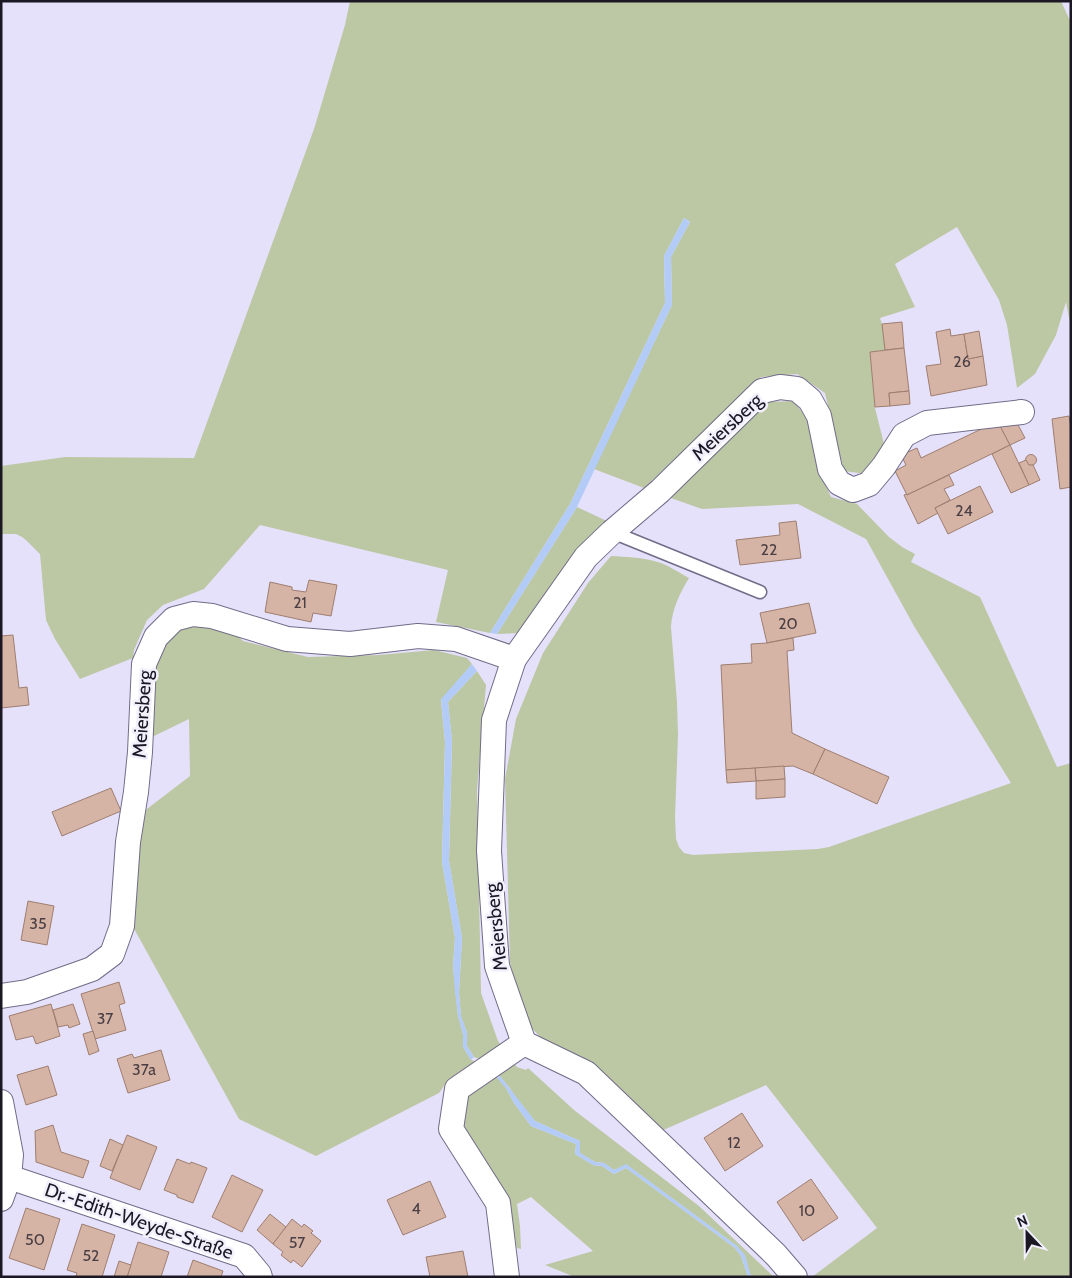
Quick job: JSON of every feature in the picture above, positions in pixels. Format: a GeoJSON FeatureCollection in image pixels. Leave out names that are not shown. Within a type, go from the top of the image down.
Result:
{"type":"FeatureCollection","features":[{"type":"Feature","properties":{"kind":"street","name":"Meiersberg"},"geometry":{"type":"LineString","coordinates":[[524,1043],[497,966],[489,851],[494,720],[514,659],[586,557],[660,491],[762,391],[780,387],[797,389],[810,400],[819,416],[830,468],[839,483],[853,490],[869,484],[884,466],[904,435],[926,423],[1022,412]]}},
{"type":"Feature","properties":{"kind":"street","name":"Meiersberg"},"geometry":{"type":"LineString","coordinates":[[1,996],[27,992],[92,969],[112,954],[122,926],[128,842],[140,752],[144,664],[156,637],[174,619],[193,614],[212,616],[287,639],[350,644],[418,636],[456,639],[514,659]]}},
{"type":"Feature","properties":{"kind":"street"},"geometry":{"type":"LineString","coordinates":[[507,1277],[498,1202],[451,1129],[456,1089],[524,1043],[586,1073],[776,1255],[795,1277]]}},
{"type":"Feature","properties":{"kind":"street"},"geometry":{"type":"LineString","coordinates":[[1,1102],[11,1155],[9,1177],[1,1199]]}},
{"type":"Feature","properties":{"kind":"street","name":"Dr.-Edith-Weyde-Straße"},"geometry":{"type":"LineString","coordinates":[[9,1177],[244,1256],[260,1277]]}},
{"type":"Feature","properties":{"kind":"lane"},"geometry":{"type":"LineString","coordinates":[[612,532],[760,592]]}},
{"type":"Feature","properties":{"kind":"green space"},"geometry":{"type":"Polygon","coordinates":[[[350,1],[1061,1],[1071,23],[1071,328],[1066,302],[1056,335],[1035,374],[1017,388],[1007,325],[999,300],[957,227],[895,264],[915,307],[880,318],[886,350],[870,352],[875,408],[885,448],[866,474],[844,471],[825,393],[797,374],[761,377],[644,488],[594,469],[672,305],[671,257],[690,222],[684,218],[664,256],[665,303],[570,504],[490,633],[436,622],[448,570],[260,525],[204,589],[163,605],[147,620],[134,650],[133,658],[80,679],[55,639],[46,620],[40,554],[22,537],[16,534],[1,534],[1,466],[65,457],[194,458],[314,129],[345,25],[350,1]]]}},
{"type":"Feature","properties":{"kind":"green space"},"geometry":{"type":"Polygon","coordinates":[[[793,401],[809,420],[820,473],[831,497],[857,504],[889,537],[915,554],[911,562],[980,597],[1057,767],[1071,763],[1071,1277],[812,1277],[877,1228],[766,1085],[661,1131],[565,1063],[524,1020],[510,962],[505,779],[516,719],[543,653],[588,583],[611,556],[659,562],[689,578],[677,601],[671,627],[678,735],[676,839],[684,853],[693,855],[829,847],[1011,783],[914,626],[866,539],[798,504],[702,509],[668,497],[768,402],[793,401]]]}},
{"type":"Feature","properties":{"kind":"green space"},"geometry":{"type":"Polygon","coordinates":[[[577,507],[609,522],[521,633],[497,634],[577,507]]]}},
{"type":"Feature","properties":{"kind":"green space"},"geometry":{"type":"Polygon","coordinates":[[[194,625],[203,625],[236,634],[243,641],[308,657],[379,655],[434,650],[467,658],[472,664],[441,700],[445,742],[442,862],[455,938],[453,966],[458,1016],[463,1034],[463,1047],[471,1060],[487,1065],[506,1088],[514,1103],[531,1126],[576,1144],[575,1154],[593,1165],[602,1166],[614,1174],[626,1168],[735,1248],[741,1256],[748,1277],[575,1277],[545,1265],[593,1251],[531,1197],[517,1204],[521,1249],[517,1248],[510,1214],[463,1132],[464,1099],[474,1091],[459,1072],[449,1079],[439,1093],[316,1156],[239,1119],[132,925],[138,840],[143,812],[190,776],[189,719],[146,738],[158,656],[170,637],[182,629],[194,625]]]}},
{"type":"Feature","properties":{"kind":"green space"},"geometry":{"type":"Polygon","coordinates":[[[477,671],[486,685],[477,790],[481,993],[498,1041],[517,1067],[526,1070],[528,1068],[574,1110],[699,1206],[774,1277],[751,1277],[745,1256],[737,1246],[627,1165],[614,1170],[604,1163],[595,1162],[580,1153],[580,1141],[535,1121],[488,1063],[474,1057],[467,1046],[467,1033],[461,1016],[459,993],[462,938],[449,861],[452,741],[448,702],[477,671]]]}},
{"type":"Feature","properties":{"kind":"water"},"geometry":{"type":"Polygon","coordinates":[[[684,218],[690,222],[671,257],[672,305],[577,507],[497,634],[490,633],[570,504],[665,303],[664,256],[684,218]]]}},
{"type":"Feature","properties":{"kind":"water"},"geometry":{"type":"Polygon","coordinates":[[[472,664],[477,671],[448,702],[452,741],[449,861],[462,938],[459,993],[461,1016],[467,1033],[467,1046],[474,1057],[471,1060],[463,1047],[463,1034],[458,1016],[453,966],[455,938],[442,862],[445,742],[441,699],[472,664]]]}},
{"type":"Feature","properties":{"kind":"water"},"geometry":{"type":"Polygon","coordinates":[[[500,1076],[535,1121],[580,1141],[580,1153],[595,1162],[604,1163],[614,1170],[626,1164],[737,1246],[745,1255],[751,1277],[748,1277],[741,1256],[735,1248],[626,1168],[614,1174],[602,1166],[593,1165],[575,1154],[576,1144],[531,1126],[514,1103],[506,1088],[497,1078],[500,1076]]]}},
{"type":"Feature","properties":{"kind":"building"},"geometry":{"type":"Polygon","coordinates":[[[902,322],[904,348],[885,350],[882,324],[902,322]]]}},
{"type":"Feature","properties":{"kind":"building"},"geometry":{"type":"Polygon","coordinates":[[[950,329],[951,336],[964,334],[968,359],[983,356],[987,385],[931,396],[926,366],[941,364],[936,332],[950,329]]]}},
{"type":"Feature","properties":{"kind":"building"},"geometry":{"type":"Polygon","coordinates":[[[979,331],[983,356],[968,359],[964,334],[979,331]]]}},
{"type":"Feature","properties":{"kind":"building"},"geometry":{"type":"Polygon","coordinates":[[[904,348],[909,391],[889,393],[890,406],[875,407],[870,352],[904,348]]]}},
{"type":"Feature","properties":{"kind":"building"},"geometry":{"type":"Polygon","coordinates":[[[909,391],[910,404],[890,406],[889,393],[909,391]]]}},
{"type":"Feature","properties":{"kind":"building"},"geometry":{"type":"Polygon","coordinates":[[[1069,416],[1071,429],[1071,487],[1060,489],[1052,419],[1069,416]]]}},
{"type":"Feature","properties":{"kind":"building"},"geometry":{"type":"Polygon","coordinates":[[[998,421],[1010,445],[907,495],[895,471],[906,465],[901,455],[917,448],[921,458],[998,421]]]}},
{"type":"Feature","properties":{"kind":"building"},"geometry":{"type":"Polygon","coordinates":[[[1016,421],[1025,438],[1010,445],[998,422],[1016,421]]]}},
{"type":"Feature","properties":{"kind":"building"},"geometry":{"type":"Polygon","coordinates":[[[1010,445],[1029,485],[1011,493],[992,454],[1010,445]]]}},
{"type":"Feature","properties":{"kind":"building"},"geometry":{"type":"Polygon","coordinates":[[[1029,455],[1033,455],[1036,460],[1035,464],[1029,465],[1026,462],[1026,458],[1029,455]]]}},
{"type":"Feature","properties":{"kind":"building"},"geometry":{"type":"Polygon","coordinates":[[[1026,460],[1029,465],[1033,465],[1040,480],[1029,485],[1019,463],[1026,460]]]}},
{"type":"Feature","properties":{"kind":"building"},"geometry":{"type":"Polygon","coordinates":[[[949,475],[954,485],[944,489],[950,500],[935,508],[938,513],[918,524],[904,495],[949,475]]]}},
{"type":"Feature","properties":{"kind":"building"},"geometry":{"type":"Polygon","coordinates":[[[980,486],[993,512],[948,534],[935,508],[980,486]]]}},
{"type":"Feature","properties":{"kind":"building"},"geometry":{"type":"Polygon","coordinates":[[[796,521],[801,558],[740,565],[736,540],[780,535],[779,523],[796,521]]]}},
{"type":"Feature","properties":{"kind":"building"},"geometry":{"type":"Polygon","coordinates":[[[309,580],[337,585],[331,616],[313,613],[311,622],[265,612],[270,582],[292,587],[292,590],[306,592],[309,580]]]}},
{"type":"Feature","properties":{"kind":"building"},"geometry":{"type":"Polygon","coordinates":[[[809,603],[816,633],[767,643],[760,613],[809,603]]]}},
{"type":"Feature","properties":{"kind":"building"},"geometry":{"type":"Polygon","coordinates":[[[13,635],[19,688],[27,687],[29,705],[1,708],[1,636],[13,635]]]}},
{"type":"Feature","properties":{"kind":"building"},"geometry":{"type":"Polygon","coordinates":[[[793,638],[794,650],[787,651],[792,733],[825,749],[813,774],[793,766],[726,770],[721,665],[752,663],[751,644],[793,638]]]}},
{"type":"Feature","properties":{"kind":"building"},"geometry":{"type":"Polygon","coordinates":[[[825,749],[889,777],[877,804],[813,774],[825,749]]]}},
{"type":"Feature","properties":{"kind":"building"},"geometry":{"type":"Polygon","coordinates":[[[784,766],[785,779],[756,781],[755,768],[784,766]]]}},
{"type":"Feature","properties":{"kind":"building"},"geometry":{"type":"Polygon","coordinates":[[[755,768],[756,781],[727,783],[726,770],[755,768]]]}},
{"type":"Feature","properties":{"kind":"building"},"geometry":{"type":"Polygon","coordinates":[[[785,779],[785,797],[756,799],[756,781],[785,779]]]}},
{"type":"Feature","properties":{"kind":"building"},"geometry":{"type":"Polygon","coordinates":[[[111,788],[121,811],[62,836],[52,812],[111,788]]]}},
{"type":"Feature","properties":{"kind":"building"},"geometry":{"type":"Polygon","coordinates":[[[28,901],[54,906],[47,945],[21,940],[28,901]]]}},
{"type":"Feature","properties":{"kind":"building"},"geometry":{"type":"Polygon","coordinates":[[[119,982],[125,1003],[119,1005],[126,1030],[95,1039],[81,994],[119,982]]]}},
{"type":"Feature","properties":{"kind":"building"},"geometry":{"type":"Polygon","coordinates":[[[51,1004],[60,1036],[36,1044],[33,1036],[16,1040],[9,1016],[51,1004]]]}},
{"type":"Feature","properties":{"kind":"building"},"geometry":{"type":"Polygon","coordinates":[[[73,1004],[80,1024],[69,1028],[68,1025],[58,1027],[53,1010],[73,1004]]]}},
{"type":"Feature","properties":{"kind":"building"},"geometry":{"type":"Polygon","coordinates":[[[93,1031],[99,1051],[89,1055],[83,1034],[93,1031]]]}},
{"type":"Feature","properties":{"kind":"building"},"geometry":{"type":"Polygon","coordinates":[[[161,1050],[170,1080],[128,1093],[117,1059],[132,1054],[134,1058],[161,1050]]]}},
{"type":"Feature","properties":{"kind":"building"},"geometry":{"type":"Polygon","coordinates":[[[48,1066],[57,1095],[26,1105],[17,1075],[48,1066]]]}},
{"type":"Feature","properties":{"kind":"building"},"geometry":{"type":"Polygon","coordinates":[[[742,1113],[763,1146],[725,1171],[704,1138],[742,1113]]]}},
{"type":"Feature","properties":{"kind":"building"},"geometry":{"type":"Polygon","coordinates":[[[53,1125],[61,1152],[89,1161],[83,1178],[36,1162],[35,1131],[53,1125]]]}},
{"type":"Feature","properties":{"kind":"building"},"geometry":{"type":"Polygon","coordinates":[[[127,1135],[157,1147],[140,1190],[110,1178],[127,1135]]]}},
{"type":"Feature","properties":{"kind":"building"},"geometry":{"type":"Polygon","coordinates":[[[110,1139],[123,1145],[112,1171],[100,1166],[110,1139]]]}},
{"type":"Feature","properties":{"kind":"building"},"geometry":{"type":"Polygon","coordinates":[[[177,1159],[207,1168],[193,1203],[164,1190],[177,1159]]]}},
{"type":"Feature","properties":{"kind":"building"},"geometry":{"type":"Polygon","coordinates":[[[232,1175],[263,1190],[242,1232],[212,1217],[232,1175]]]}},
{"type":"Feature","properties":{"kind":"building"},"geometry":{"type":"Polygon","coordinates":[[[811,1179],[838,1218],[803,1241],[777,1202],[811,1179]]]}},
{"type":"Feature","properties":{"kind":"building"},"geometry":{"type":"Polygon","coordinates":[[[430,1181],[446,1217],[403,1235],[387,1200],[430,1181]]]}},
{"type":"Feature","properties":{"kind":"building"},"geometry":{"type":"Polygon","coordinates":[[[26,1208],[60,1219],[44,1270],[9,1258],[26,1208]]]}},
{"type":"Feature","properties":{"kind":"building"},"geometry":{"type":"Polygon","coordinates":[[[270,1214],[286,1227],[273,1244],[257,1230],[270,1214]]]}},
{"type":"Feature","properties":{"kind":"building"},"geometry":{"type":"Polygon","coordinates":[[[292,1219],[302,1227],[304,1224],[321,1241],[302,1267],[293,1260],[291,1263],[281,1255],[283,1252],[273,1244],[292,1219]]]}},
{"type":"Feature","properties":{"kind":"building"},"geometry":{"type":"Polygon","coordinates":[[[82,1224],[115,1235],[102,1277],[77,1277],[77,1273],[67,1270],[82,1224]]]}},
{"type":"Feature","properties":{"kind":"building"},"geometry":{"type":"Polygon","coordinates":[[[138,1242],[169,1252],[161,1277],[127,1277],[138,1242]]]}},
{"type":"Feature","properties":{"kind":"building"},"geometry":{"type":"Polygon","coordinates":[[[463,1251],[468,1277],[430,1277],[426,1257],[463,1251]]]}},
{"type":"Feature","properties":{"kind":"building"},"geometry":{"type":"Polygon","coordinates":[[[193,1260],[223,1271],[221,1277],[187,1277],[193,1260]]]}},
{"type":"Feature","properties":{"kind":"building"},"geometry":{"type":"Polygon","coordinates":[[[119,1261],[131,1265],[127,1277],[114,1277],[119,1261]]]}}]}
